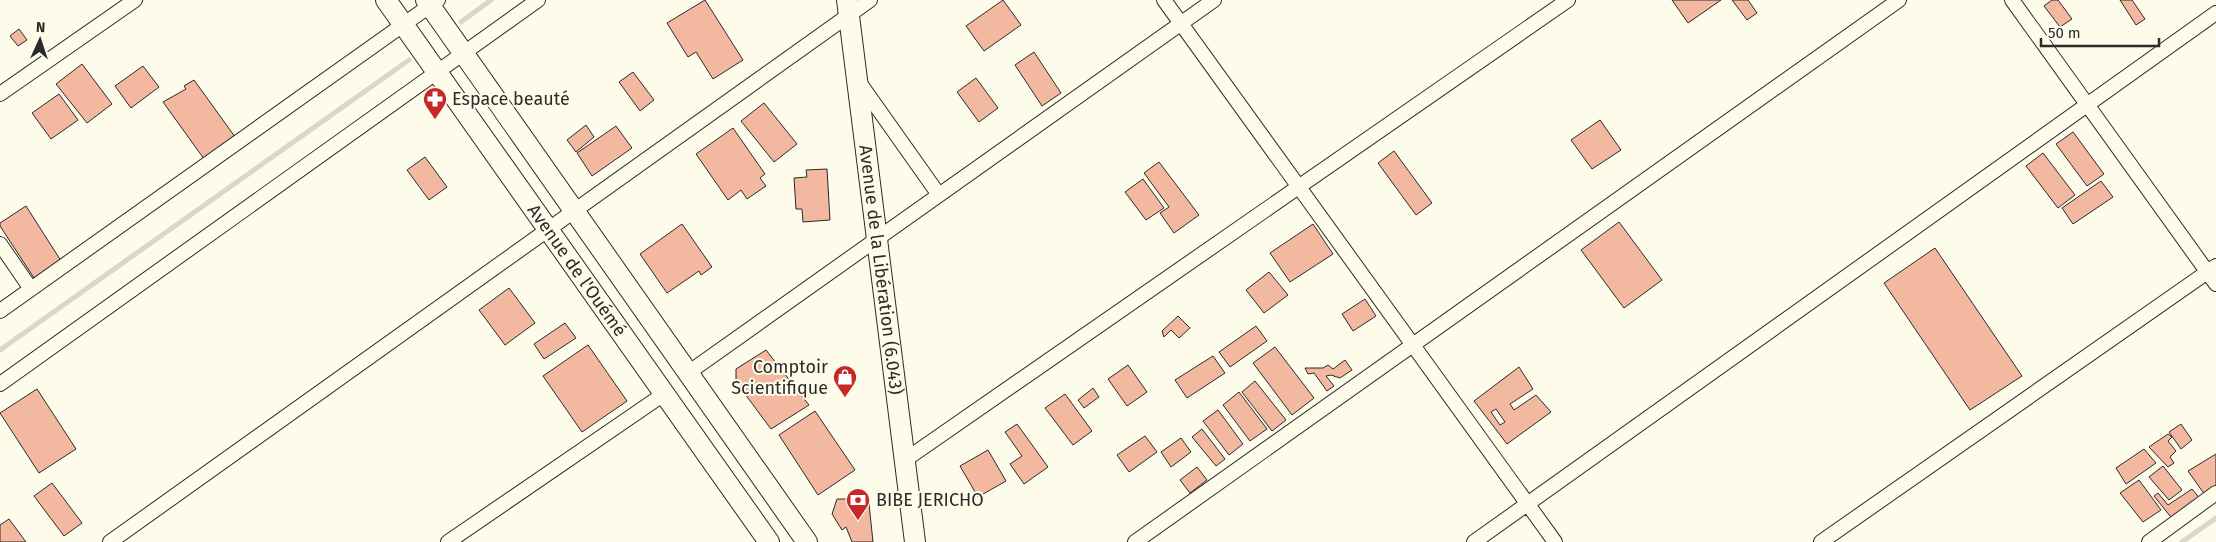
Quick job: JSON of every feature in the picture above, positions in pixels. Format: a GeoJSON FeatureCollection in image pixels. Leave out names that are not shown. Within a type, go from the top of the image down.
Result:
{"type":"FeatureCollection","features":[{"type":"Feature","properties":{"kind":"main road","name":"Avenue de l'Ouémé"},"geometry":{"type":"LineString","coordinates":[[386,0],[769,542]]}},
{"type":"Feature","properties":{"kind":"main road","name":"Avenue de l'Ouémé"},"geometry":{"type":"LineString","coordinates":[[431,2],[463,53],[807,542]]}},
{"type":"Feature","properties":{"kind":"main road","name":"Avenue de la Libération (6.043)"},"geometry":{"type":"LineString","coordinates":[[848,8],[915,542]]}},
{"type":"Feature","properties":{"kind":"street"},"geometry":{"type":"LineString","coordinates":[[0,94],[135,0]]}},
{"type":"Feature","properties":{"kind":"street"},"geometry":{"type":"LineString","coordinates":[[0,384],[538,0]]}},
{"type":"Feature","properties":{"kind":"street"},"geometry":{"type":"LineString","coordinates":[[110,542],[575,211],[848,8],[870,0]]}},
{"type":"Feature","properties":{"kind":"street"},"geometry":{"type":"LineString","coordinates":[[1164,0],[1555,542]]}},
{"type":"Feature","properties":{"kind":"street"},"geometry":{"type":"LineString","coordinates":[[688,373],[1214,0]]}},
{"type":"Feature","properties":{"kind":"street"},"geometry":{"type":"LineString","coordinates":[[905,460],[1568,0]]}},
{"type":"Feature","properties":{"kind":"street"},"geometry":{"type":"LineString","coordinates":[[1135,542],[1898,0]]}},
{"type":"Feature","properties":{"kind":"street"},"geometry":{"type":"LineString","coordinates":[[2012,0],[2088,106],[2212,269],[2216,284]]}},
{"type":"Feature","properties":{"kind":"street"},"geometry":{"type":"LineString","coordinates":[[0,312],[403,24],[431,2]]}},
{"type":"Feature","properties":{"kind":"street"},"geometry":{"type":"LineString","coordinates":[[1474,542],[2216,13]]}},
{"type":"Feature","properties":{"kind":"street"},"geometry":{"type":"LineString","coordinates":[[856,79],[939,195]]}},
{"type":"Feature","properties":{"kind":"street"},"geometry":{"type":"LineString","coordinates":[[0,244],[32,289]]}},
{"type":"Feature","properties":{"kind":"street"},"geometry":{"type":"LineString","coordinates":[[1821,542],[2212,269]]}},
{"type":"Feature","properties":{"kind":"street"},"geometry":{"type":"LineString","coordinates":[[448,542],[664,394]]}},
{"type":"Feature","properties":{"kind":"street"},"geometry":{"type":"LineString","coordinates":[[2149,542],[2216,493]]}},
{"type":"Feature","properties":{"kind":"building"},"geometry":{"type":"Polygon","coordinates":[[[705,0],[743,60],[713,79],[696,52],[688,57],[667,23],[705,0]]]}},
{"type":"Feature","properties":{"kind":"building"},"geometry":{"type":"Polygon","coordinates":[[[1003,0],[1021,25],[984,51],[966,26],[1003,0]]]}},
{"type":"Feature","properties":{"kind":"building"},"geometry":{"type":"Polygon","coordinates":[[[1672,0],[1721,0],[1688,23],[1672,0]]]}},
{"type":"Feature","properties":{"kind":"building"},"geometry":{"type":"Polygon","coordinates":[[[1732,0],[1748,0],[1757,13],[1747,20],[1732,0]]]}},
{"type":"Feature","properties":{"kind":"building"},"geometry":{"type":"Polygon","coordinates":[[[2052,0],[2058,0],[2072,19],[2060,27],[2044,6],[2052,0]]]}},
{"type":"Feature","properties":{"kind":"building"},"geometry":{"type":"Polygon","coordinates":[[[2120,0],[2132,0],[2145,19],[2136,25],[2120,0]]]}},
{"type":"Feature","properties":{"kind":"building"},"geometry":{"type":"Polygon","coordinates":[[[19,29],[27,40],[18,46],[10,36],[19,29]]]}},
{"type":"Feature","properties":{"kind":"building"},"geometry":{"type":"Polygon","coordinates":[[[1034,52],[1061,93],[1042,106],[1015,65],[1034,52]]]}},
{"type":"Feature","properties":{"kind":"building"},"geometry":{"type":"Polygon","coordinates":[[[82,64],[112,104],[87,123],[56,84],[82,64]]]}},
{"type":"Feature","properties":{"kind":"building"},"geometry":{"type":"Polygon","coordinates":[[[143,66],[159,87],[131,108],[115,86],[143,66]]]}},
{"type":"Feature","properties":{"kind":"building"},"geometry":{"type":"Polygon","coordinates":[[[633,72],[654,100],[640,111],[619,82],[633,72]]]}},
{"type":"Feature","properties":{"kind":"building"},"geometry":{"type":"Polygon","coordinates":[[[976,78],[998,108],[979,122],[957,92],[976,78]]]}},
{"type":"Feature","properties":{"kind":"building"},"geometry":{"type":"Polygon","coordinates":[[[194,80],[238,141],[207,163],[163,102],[186,89],[184,86],[194,80]]]}},
{"type":"Feature","properties":{"kind":"building"},"geometry":{"type":"Polygon","coordinates":[[[59,94],[78,120],[51,139],[32,113],[59,94]]]}},
{"type":"Feature","properties":{"kind":"building"},"geometry":{"type":"Polygon","coordinates":[[[764,103],[797,144],[774,162],[741,121],[764,103]]]}},
{"type":"Feature","properties":{"kind":"building"},"geometry":{"type":"Polygon","coordinates":[[[1600,120],[1621,150],[1592,169],[1571,140],[1600,120]]]}},
{"type":"Feature","properties":{"kind":"building"},"geometry":{"type":"Polygon","coordinates":[[[586,125],[594,137],[576,152],[567,140],[586,125]]]}},
{"type":"Feature","properties":{"kind":"building"},"geometry":{"type":"Polygon","coordinates":[[[616,126],[632,148],[592,176],[577,153],[616,126]]]}},
{"type":"Feature","properties":{"kind":"building"},"geometry":{"type":"Polygon","coordinates":[[[733,128],[765,174],[760,178],[766,186],[747,199],[741,190],[728,200],[696,154],[733,128]]]}},
{"type":"Feature","properties":{"kind":"building"},"geometry":{"type":"Polygon","coordinates":[[[2073,132],[2104,174],[2087,186],[2056,144],[2073,132]]]}},
{"type":"Feature","properties":{"kind":"building"},"geometry":{"type":"Polygon","coordinates":[[[1394,151],[1432,203],[1416,215],[1378,163],[1394,151]]]}},
{"type":"Feature","properties":{"kind":"building"},"geometry":{"type":"Polygon","coordinates":[[[2043,153],[2075,195],[2058,208],[2026,166],[2043,153]]]}},
{"type":"Feature","properties":{"kind":"building"},"geometry":{"type":"Polygon","coordinates":[[[425,157],[447,187],[429,200],[407,170],[425,157]]]}},
{"type":"Feature","properties":{"kind":"building"},"geometry":{"type":"Polygon","coordinates":[[[1159,162],[1199,215],[1174,233],[1160,213],[1169,207],[1144,173],[1159,162]]]}},
{"type":"Feature","properties":{"kind":"building"},"geometry":{"type":"Polygon","coordinates":[[[827,169],[830,220],[803,222],[802,209],[796,209],[794,178],[807,177],[806,170],[827,169]]]}},
{"type":"Feature","properties":{"kind":"building"},"geometry":{"type":"Polygon","coordinates":[[[1143,179],[1164,208],[1146,220],[1125,192],[1143,179]]]}},
{"type":"Feature","properties":{"kind":"building"},"geometry":{"type":"Polygon","coordinates":[[[2101,181],[2113,197],[2073,224],[2062,208],[2101,181]]]}},
{"type":"Feature","properties":{"kind":"building"},"geometry":{"type":"Polygon","coordinates":[[[26,206],[63,264],[36,281],[0,226],[0,223],[26,206]]]}},
{"type":"Feature","properties":{"kind":"building"},"geometry":{"type":"Polygon","coordinates":[[[1619,222],[1662,280],[1624,308],[1581,250],[1619,222]]]}},
{"type":"Feature","properties":{"kind":"building"},"geometry":{"type":"Polygon","coordinates":[[[682,224],[712,267],[701,275],[699,271],[667,293],[640,254],[682,224]]]}},
{"type":"Feature","properties":{"kind":"building"},"geometry":{"type":"Polygon","coordinates":[[[1313,224],[1333,254],[1290,282],[1270,253],[1313,224]]]}},
{"type":"Feature","properties":{"kind":"building"},"geometry":{"type":"Polygon","coordinates":[[[1935,248],[2022,376],[1970,410],[1884,283],[1935,248]]]}},
{"type":"Feature","properties":{"kind":"building"},"geometry":{"type":"Polygon","coordinates":[[[1269,272],[1288,295],[1264,313],[1246,290],[1269,272]]]}},
{"type":"Feature","properties":{"kind":"building"},"geometry":{"type":"Polygon","coordinates":[[[509,288],[535,323],[505,345],[479,310],[509,288]]]}},
{"type":"Feature","properties":{"kind":"building"},"geometry":{"type":"Polygon","coordinates":[[[1365,299],[1376,316],[1353,331],[1342,314],[1365,299]]]}},
{"type":"Feature","properties":{"kind":"building"},"geometry":{"type":"Polygon","coordinates":[[[1178,316],[1190,328],[1179,338],[1171,330],[1164,337],[1162,331],[1178,316]]]}},
{"type":"Feature","properties":{"kind":"building"},"geometry":{"type":"Polygon","coordinates":[[[565,323],[576,338],[544,359],[534,344],[565,323]]]}},
{"type":"Feature","properties":{"kind":"building"},"geometry":{"type":"Polygon","coordinates":[[[1256,326],[1267,341],[1230,367],[1219,352],[1256,326]]]}},
{"type":"Feature","properties":{"kind":"building"},"geometry":{"type":"Polygon","coordinates":[[[588,345],[627,401],[582,432],[543,376],[588,345]]]}},
{"type":"Feature","properties":{"kind":"building"},"geometry":{"type":"Polygon","coordinates":[[[1275,347],[1314,398],[1292,415],[1253,363],[1275,347]]]}},
{"type":"Feature","properties":{"kind":"building"},"geometry":{"type":"Polygon","coordinates":[[[766,350],[809,405],[771,429],[736,382],[736,369],[766,350]]]}},
{"type":"Feature","properties":{"kind":"building"},"geometry":{"type":"Polygon","coordinates":[[[1213,356],[1225,373],[1187,398],[1175,380],[1213,356]]]}},
{"type":"Feature","properties":{"kind":"building"},"geometry":{"type":"Polygon","coordinates":[[[1345,360],[1352,370],[1340,378],[1331,375],[1326,376],[1334,386],[1327,391],[1314,373],[1308,374],[1305,368],[1323,368],[1328,365],[1333,369],[1345,360]]]}},
{"type":"Feature","properties":{"kind":"building"},"geometry":{"type":"Polygon","coordinates":[[[1128,365],[1147,392],[1127,406],[1108,379],[1128,365]]]}},
{"type":"Feature","properties":{"kind":"building"},"geometry":{"type":"Polygon","coordinates":[[[1519,367],[1533,389],[1510,404],[1514,410],[1536,395],[1551,412],[1507,444],[1474,401],[1519,367]],[[1496,409],[1491,412],[1500,425],[1505,422],[1496,409]]]}},
{"type":"Feature","properties":{"kind":"building"},"geometry":{"type":"Polygon","coordinates":[[[1255,381],[1286,420],[1272,431],[1242,392],[1255,381]]]}},
{"type":"Feature","properties":{"kind":"building"},"geometry":{"type":"Polygon","coordinates":[[[1093,388],[1099,397],[1084,408],[1078,400],[1093,388]]]}},
{"type":"Feature","properties":{"kind":"building"},"geometry":{"type":"Polygon","coordinates":[[[37,389],[76,449],[39,473],[0,413],[37,389]]]}},
{"type":"Feature","properties":{"kind":"building"},"geometry":{"type":"Polygon","coordinates":[[[1239,392],[1267,429],[1250,441],[1223,405],[1239,392]]]}},
{"type":"Feature","properties":{"kind":"building"},"geometry":{"type":"Polygon","coordinates":[[[1065,394],[1092,431],[1073,445],[1045,408],[1065,394]]]}},
{"type":"Feature","properties":{"kind":"building"},"geometry":{"type":"Polygon","coordinates":[[[1218,410],[1243,444],[1229,455],[1203,421],[1218,410]]]}},
{"type":"Feature","properties":{"kind":"building"},"geometry":{"type":"Polygon","coordinates":[[[815,411],[855,470],[818,495],[779,435],[815,411]]]}},
{"type":"Feature","properties":{"kind":"building"},"geometry":{"type":"Polygon","coordinates":[[[1017,424],[1048,467],[1024,484],[1010,464],[1022,456],[1005,432],[1017,424]]]}},
{"type":"Feature","properties":{"kind":"building"},"geometry":{"type":"Polygon","coordinates":[[[2181,424],[2192,440],[2181,449],[2169,432],[2181,424]]]}},
{"type":"Feature","properties":{"kind":"building"},"geometry":{"type":"Polygon","coordinates":[[[1202,429],[1225,459],[1216,466],[1192,437],[1202,429]]]}},
{"type":"Feature","properties":{"kind":"building"},"geometry":{"type":"Polygon","coordinates":[[[2168,434],[2172,437],[2168,441],[2176,451],[2170,457],[2174,463],[2168,467],[2149,447],[2168,434]]]}},
{"type":"Feature","properties":{"kind":"building"},"geometry":{"type":"Polygon","coordinates":[[[1145,436],[1157,452],[1129,472],[1117,455],[1145,436]]]}},
{"type":"Feature","properties":{"kind":"building"},"geometry":{"type":"Polygon","coordinates":[[[1181,438],[1191,452],[1171,467],[1161,452],[1181,438]]]}},
{"type":"Feature","properties":{"kind":"building"},"geometry":{"type":"Polygon","coordinates":[[[2144,449],[2156,463],[2126,484],[2116,468],[2144,449]]]}},
{"type":"Feature","properties":{"kind":"building"},"geometry":{"type":"Polygon","coordinates":[[[988,450],[1006,481],[978,497],[960,466],[988,450]]]}},
{"type":"Feature","properties":{"kind":"building"},"geometry":{"type":"Polygon","coordinates":[[[2216,454],[2216,488],[2205,495],[2188,471],[2216,454]]]}},
{"type":"Feature","properties":{"kind":"building"},"geometry":{"type":"Polygon","coordinates":[[[2163,466],[2182,490],[2169,500],[2149,477],[2163,466]]]}},
{"type":"Feature","properties":{"kind":"building"},"geometry":{"type":"Polygon","coordinates":[[[1197,467],[1207,480],[1190,493],[1180,480],[1197,467]]]}},
{"type":"Feature","properties":{"kind":"building"},"geometry":{"type":"Polygon","coordinates":[[[2139,480],[2161,510],[2143,522],[2120,493],[2139,480]]]}},
{"type":"Feature","properties":{"kind":"building"},"geometry":{"type":"Polygon","coordinates":[[[52,483],[82,523],[64,536],[34,496],[52,483]]]}},
{"type":"Feature","properties":{"kind":"building"},"geometry":{"type":"Polygon","coordinates":[[[2192,489],[2202,501],[2174,521],[2154,496],[2158,493],[2168,505],[2192,489]]]}},
{"type":"Feature","properties":{"kind":"building"},"geometry":{"type":"Polygon","coordinates":[[[868,494],[873,542],[852,542],[846,527],[842,530],[832,514],[837,499],[848,499],[849,495],[868,494]]]}},
{"type":"Feature","properties":{"kind":"building"},"geometry":{"type":"Polygon","coordinates":[[[9,519],[26,542],[0,542],[0,525],[9,519]]]}},
{"type":"Feature","properties":{"kind":"waterway"},"geometry":{"type":"LineString","coordinates":[[461,22],[491,0]]}},
{"type":"Feature","properties":{"kind":"waterway"},"geometry":{"type":"LineString","coordinates":[[0,350],[409,60]]}},
{"type":"Feature","properties":{"kind":"waterway"},"geometry":{"type":"LineString","coordinates":[[2182,542],[2216,518]]}},
{"type":"Feature","properties":{"kind":"place","name":"Espace beauté"},"geometry":{"type":"Point","coordinates":[435,120]}},
{"type":"Feature","properties":{"kind":"place","name":"Comptoir Scientifique"},"geometry":{"type":"Point","coordinates":[845,398]}},
{"type":"Feature","properties":{"kind":"place","name":"BIBE JERICHO"},"geometry":{"type":"Point","coordinates":[858,521]}}]}
